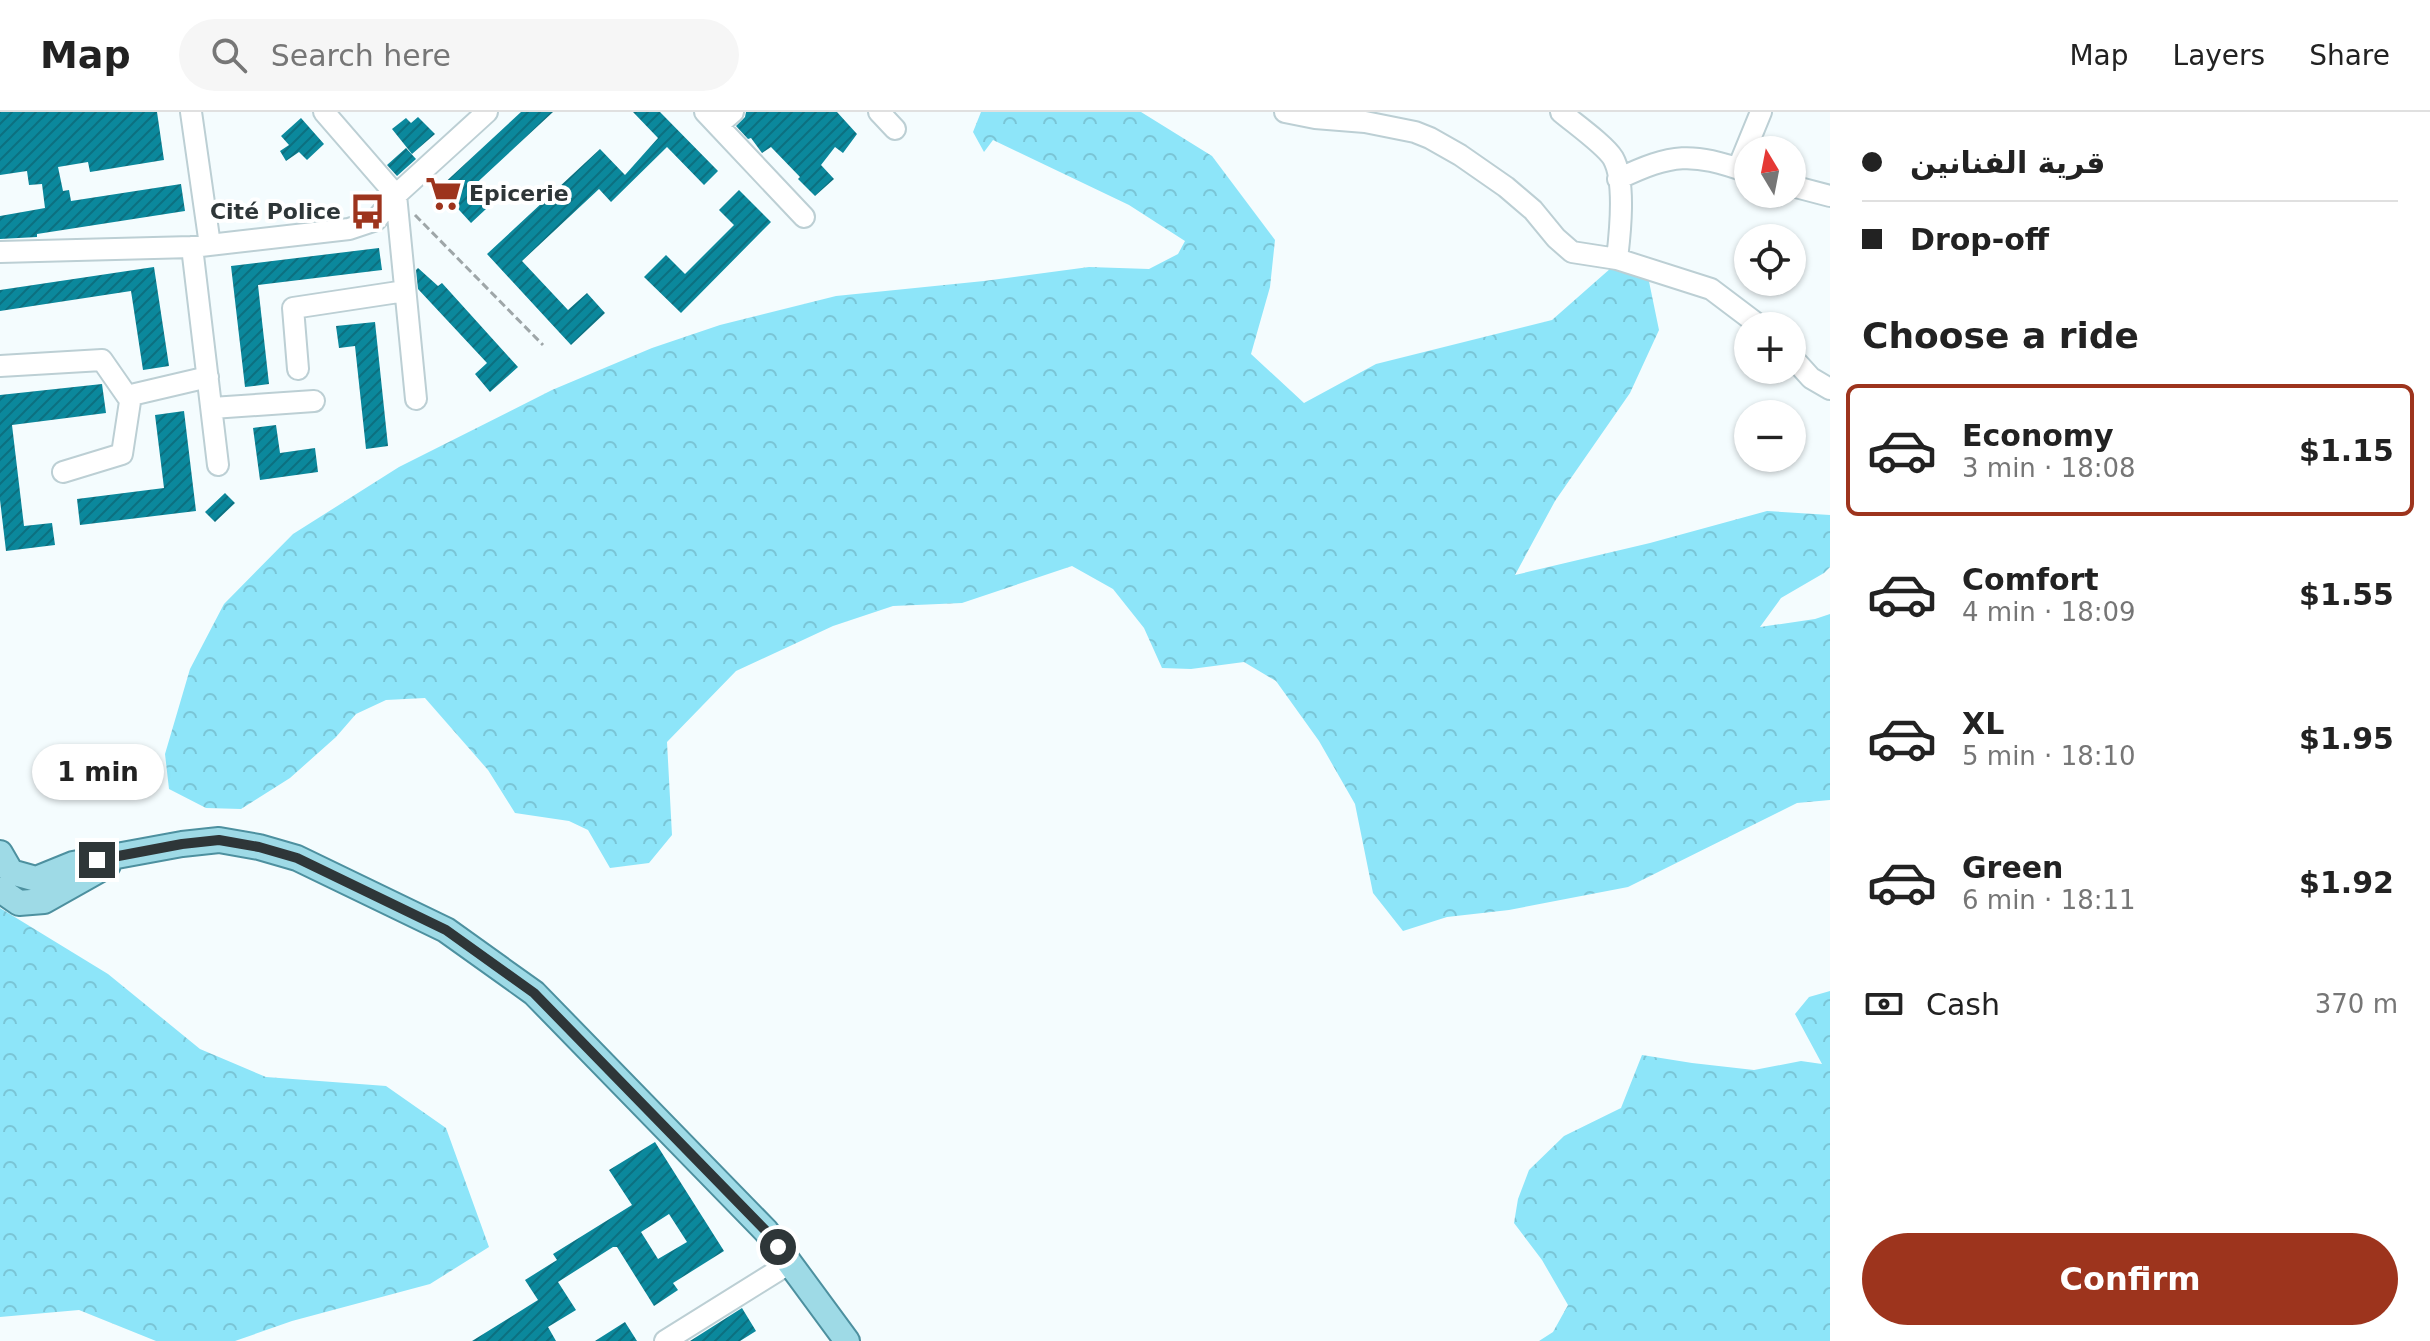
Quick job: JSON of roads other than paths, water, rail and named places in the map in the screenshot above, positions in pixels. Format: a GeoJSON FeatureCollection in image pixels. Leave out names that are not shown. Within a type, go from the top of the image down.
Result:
{"type":"FeatureCollection","features":[{"type":"Feature","properties":{"kind":"main road"},"geometry":{"type":"LineString","coordinates":[[0,853],[11,872],[36,879],[73,864],[219,840],[297,858],[446,930],[534,993],[766,1231],[847,1341]]}},
{"type":"Feature","properties":{"kind":"main road"},"geometry":{"type":"LineString","coordinates":[[0,890],[19,903],[44,901],[113,863],[144,852]]}},
{"type":"Feature","properties":{"kind":"street"},"geometry":{"type":"LineString","coordinates":[[191,112],[208,377],[218,465]]}},
{"type":"Feature","properties":{"kind":"street"},"geometry":{"type":"LineString","coordinates":[[324,112],[396,195],[416,399]]}},
{"type":"Feature","properties":{"kind":"street"},"geometry":{"type":"LineString","coordinates":[[0,252],[201,246],[349,229],[376,220],[396,195],[487,112]]}},
{"type":"Feature","properties":{"kind":"street"},"geometry":{"type":"LineString","coordinates":[[879,112],[895,129]]}},
{"type":"Feature","properties":{"kind":"street"},"geometry":{"type":"LineString","coordinates":[[1285,112],[1365,122],[1430,138],[1506,187],[1533,210],[1572,252],[1617,259],[1711,289],[1741,312]]}},
{"type":"Feature","properties":{"kind":"street"},"geometry":{"type":"LineString","coordinates":[[1561,112],[1612,156],[1618,179],[1621,216],[1617,259]]}},
{"type":"Feature","properties":{"kind":"street"},"geometry":{"type":"LineString","coordinates":[[1754,136],[1761,112]]}},
{"type":"Feature","properties":{"kind":"street"},"geometry":{"type":"LineString","coordinates":[[719,116],[804,217]]}},
{"type":"Feature","properties":{"kind":"street"},"geometry":{"type":"LineString","coordinates":[[1618,179],[1687,156],[1734,167]]}},
{"type":"Feature","properties":{"kind":"street"},"geometry":{"type":"LineString","coordinates":[[1806,190],[1830,196]]}},
{"type":"Feature","properties":{"kind":"street"},"geometry":{"type":"LineString","coordinates":[[298,369],[293,308],[405,291]]}},
{"type":"Feature","properties":{"kind":"street"},"geometry":{"type":"LineString","coordinates":[[0,366],[102,360],[127,396],[208,377]]}},
{"type":"Feature","properties":{"kind":"street"},"geometry":{"type":"LineString","coordinates":[[1806,372],[1830,389]]}},
{"type":"Feature","properties":{"kind":"street"},"geometry":{"type":"LineString","coordinates":[[63,472],[122,454],[131,395]]}},
{"type":"Feature","properties":{"kind":"street"},"geometry":{"type":"LineString","coordinates":[[212,408],[314,401]]}},
{"type":"Feature","properties":{"kind":"street"},"geometry":{"type":"LineString","coordinates":[[665,1341],[790,1263]]}},
{"type":"Feature","properties":{"kind":"place","name":"Epicerie"},"geometry":{"type":"Point","coordinates":[443,193]}},
{"type":"Feature","properties":{"kind":"place","name":"Cité Police"},"geometry":{"type":"Point","coordinates":[367,211]}}]}
